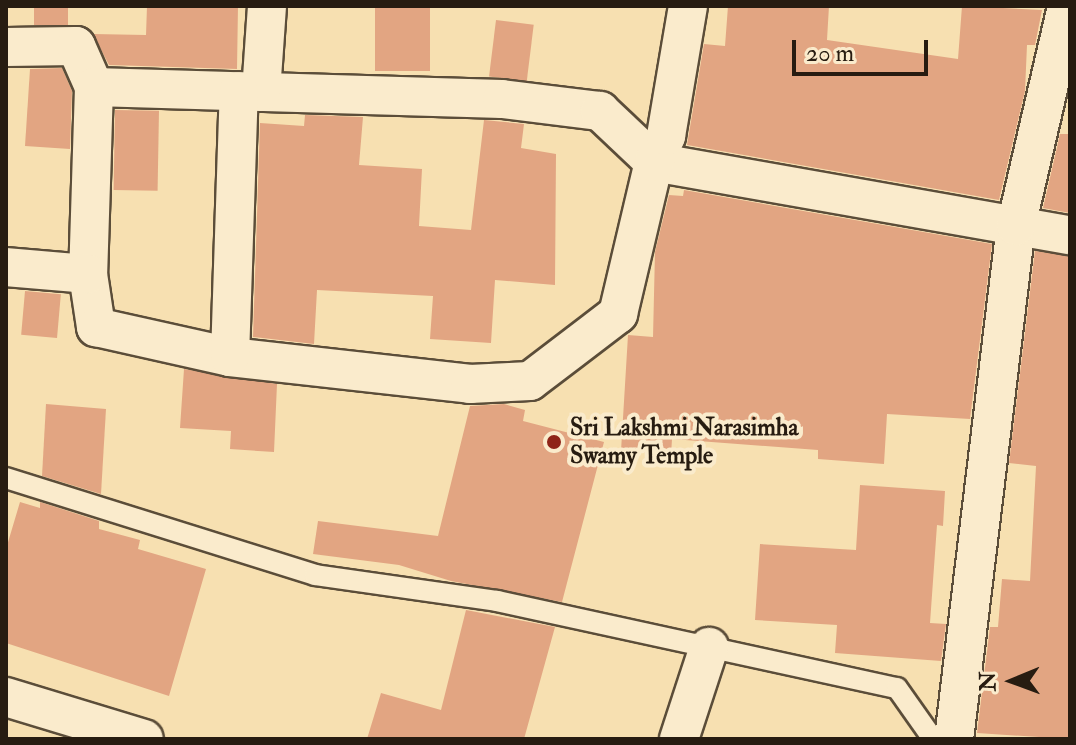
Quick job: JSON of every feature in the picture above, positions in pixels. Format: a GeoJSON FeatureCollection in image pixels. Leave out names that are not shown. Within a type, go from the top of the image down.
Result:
{"type":"FeatureCollection","features":[{"type":"Feature","properties":{"kind":"street"},"geometry":{"type":"LineString","coordinates":[[230,357],[250,91],[267,6]]}},
{"type":"Feature","properties":{"kind":"street"},"geometry":{"type":"LineString","coordinates":[[6,47],[76,46],[94,87],[88,274],[96,327],[230,357],[470,384],[530,381],[618,314],[654,162],[666,136],[688,6]]}},
{"type":"Feature","properties":{"kind":"street"},"geometry":{"type":"LineString","coordinates":[[954,739],[1016,226],[1067,6]]}},
{"type":"Feature","properties":{"kind":"street"},"geometry":{"type":"LineString","coordinates":[[94,87],[502,99],[600,111],[654,162],[1070,235]]}},
{"type":"Feature","properties":{"kind":"street"},"geometry":{"type":"LineString","coordinates":[[6,267],[88,274]]}},
{"type":"Feature","properties":{"kind":"street"},"geometry":{"type":"LineString","coordinates":[[679,739],[709,647]]}},
{"type":"Feature","properties":{"kind":"street"},"geometry":{"type":"LineString","coordinates":[[6,697],[144,739]]}},
{"type":"Feature","properties":{"kind":"lane"},"geometry":{"type":"LineString","coordinates":[[6,478],[315,575],[497,601],[897,688],[933,739]]}},
{"type":"Feature","properties":{"kind":"building"},"geometry":{"type":"Polygon","coordinates":[[[34,6],[68,6],[68,25],[34,25],[34,6]]]}},
{"type":"Feature","properties":{"kind":"building"},"geometry":{"type":"Polygon","coordinates":[[[147,6],[238,6],[237,69],[109,65],[93,34],[146,35],[147,6]]]}},
{"type":"Feature","properties":{"kind":"building"},"geometry":{"type":"Polygon","coordinates":[[[375,6],[430,6],[430,71],[375,71],[375,6]]]}},
{"type":"Feature","properties":{"kind":"building"},"geometry":{"type":"Polygon","coordinates":[[[728,6],[829,6],[827,40],[958,59],[962,6],[1042,10],[1035,45],[1027,45],[1025,91],[999,200],[687,145],[704,44],[725,46],[728,6]]]}},
{"type":"Feature","properties":{"kind":"building"},"geometry":{"type":"Polygon","coordinates":[[[496,20],[534,25],[527,81],[489,77],[496,20]]]}},
{"type":"Feature","properties":{"kind":"building"},"geometry":{"type":"Polygon","coordinates":[[[62,68],[72,91],[70,149],[25,146],[30,69],[62,68]]]}},
{"type":"Feature","properties":{"kind":"building"},"geometry":{"type":"Polygon","coordinates":[[[115,110],[159,111],[158,191],[114,190],[115,110]]]}},
{"type":"Feature","properties":{"kind":"building"},"geometry":{"type":"Polygon","coordinates":[[[305,115],[363,117],[359,165],[422,169],[419,226],[471,230],[484,120],[524,124],[521,148],[556,154],[555,285],[495,280],[491,343],[430,339],[433,296],[317,290],[314,344],[253,337],[260,123],[304,126],[305,115]]]}},
{"type":"Feature","properties":{"kind":"building"},"geometry":{"type":"Polygon","coordinates":[[[1060,134],[1070,134],[1070,213],[1043,208],[1060,134]]]}},
{"type":"Feature","properties":{"kind":"building"},"geometry":{"type":"Polygon","coordinates":[[[684,190],[992,244],[970,419],[887,414],[884,464],[818,459],[818,450],[672,439],[671,455],[621,451],[628,335],[653,337],[655,252],[669,195],[683,196],[684,190]]]}},
{"type":"Feature","properties":{"kind":"building"},"geometry":{"type":"Polygon","coordinates":[[[1035,251],[1070,256],[1070,739],[977,733],[990,627],[998,627],[1002,579],[1030,581],[1036,466],[1009,463],[1035,251]]]}},
{"type":"Feature","properties":{"kind":"building"},"geometry":{"type":"Polygon","coordinates":[[[25,291],[61,294],[57,338],[21,335],[25,291]]]}},
{"type":"Feature","properties":{"kind":"building"},"geometry":{"type":"Polygon","coordinates":[[[184,369],[277,384],[274,452],[230,449],[231,431],[180,428],[184,369]]]}},
{"type":"Feature","properties":{"kind":"building"},"geometry":{"type":"Polygon","coordinates":[[[46,404],[106,409],[101,494],[42,476],[46,404]]]}},
{"type":"Feature","properties":{"kind":"building"},"geometry":{"type":"Polygon","coordinates":[[[504,404],[525,410],[523,421],[604,442],[562,602],[451,581],[399,565],[313,554],[318,521],[438,536],[470,406],[504,404]]]}},
{"type":"Feature","properties":{"kind":"building"},"geometry":{"type":"Polygon","coordinates":[[[860,485],[945,491],[943,526],[937,525],[930,623],[946,624],[941,661],[835,653],[837,625],[755,620],[760,544],[856,550],[860,485]]]}},
{"type":"Feature","properties":{"kind":"building"},"geometry":{"type":"Polygon","coordinates":[[[20,502],[40,508],[40,502],[99,521],[99,529],[140,540],[138,549],[206,569],[169,696],[6,643],[6,549],[20,502]]]}},
{"type":"Feature","properties":{"kind":"building"},"geometry":{"type":"Polygon","coordinates":[[[466,610],[555,627],[524,739],[367,739],[381,693],[441,710],[466,610]]]}},
{"type":"Feature","properties":{"kind":"place","name":"Sri Lakshmi Narasimha Swamy Temple"},"geometry":{"type":"Point","coordinates":[554,442]}}]}
